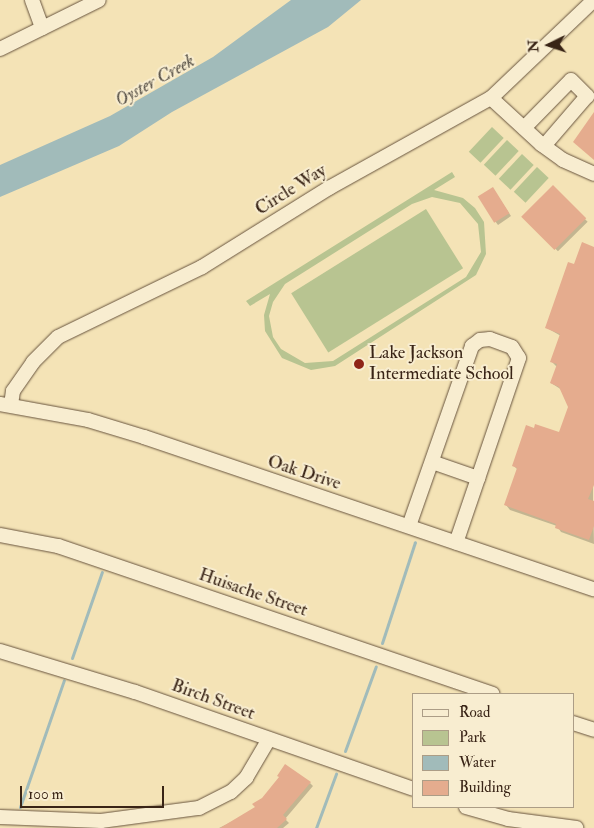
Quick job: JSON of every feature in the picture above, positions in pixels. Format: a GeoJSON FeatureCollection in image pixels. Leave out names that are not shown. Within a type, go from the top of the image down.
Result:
{"type":"FeatureCollection","features":[{"type":"Feature","properties":{"kind":"street"},"geometry":{"type":"LineString","coordinates":[[32,0],[42,28]]}},
{"type":"Feature","properties":{"kind":"street"},"geometry":{"type":"LineString","coordinates":[[0,49],[99,0]]}},
{"type":"Feature","properties":{"kind":"street","name":"Circle Way"},"geometry":{"type":"LineString","coordinates":[[5,405],[33,362],[58,337],[202,267],[329,188],[491,98],[594,0]]}},
{"type":"Feature","properties":{"kind":"street"},"geometry":{"type":"LineString","coordinates":[[524,128],[571,80],[587,96],[544,146]]}},
{"type":"Feature","properties":{"kind":"street"},"geometry":{"type":"LineString","coordinates":[[491,98],[544,146],[594,174]]}},
{"type":"Feature","properties":{"kind":"street"},"geometry":{"type":"LineString","coordinates":[[409,526],[472,346],[480,340],[490,339],[512,347],[519,358],[456,542]]}},
{"type":"Feature","properties":{"kind":"street","name":"Oak Drive"},"geometry":{"type":"LineString","coordinates":[[5,405],[88,420],[594,589]]}},
{"type":"Feature","properties":{"kind":"street"},"geometry":{"type":"LineString","coordinates":[[432,462],[478,478]]}},
{"type":"Feature","properties":{"kind":"street","name":"Huisache Street"},"geometry":{"type":"LineString","coordinates":[[0,535],[58,546],[489,693]]}},
{"type":"Feature","properties":{"kind":"street","name":"Birch Street"},"geometry":{"type":"LineString","coordinates":[[0,651],[126,689],[412,789]]}},
{"type":"Feature","properties":{"kind":"street"},"geometry":{"type":"LineString","coordinates":[[574,723],[594,730]]}},
{"type":"Feature","properties":{"kind":"street"},"geometry":{"type":"LineString","coordinates":[[0,817],[100,820],[199,808],[231,792],[246,778],[268,739]]}},
{"type":"Feature","properties":{"kind":"street"},"geometry":{"type":"LineString","coordinates":[[470,808],[508,819],[576,828]]}},
{"type":"Feature","properties":{"kind":"green space"},"geometry":{"type":"Polygon","coordinates":[[[492,127],[504,138],[481,163],[469,152],[492,127]]]}},
{"type":"Feature","properties":{"kind":"green space"},"geometry":{"type":"Polygon","coordinates":[[[507,140],[519,151],[496,176],[484,165],[507,140]]]}},
{"type":"Feature","properties":{"kind":"green space"},"geometry":{"type":"Polygon","coordinates":[[[522,154],[534,165],[511,190],[499,179],[522,154]]]}},
{"type":"Feature","properties":{"kind":"green space"},"geometry":{"type":"Polygon","coordinates":[[[537,167],[549,178],[526,203],[514,192],[537,167]]]}},
{"type":"Feature","properties":{"kind":"green space"},"geometry":{"type":"Polygon","coordinates":[[[452,172],[455,177],[434,190],[463,198],[475,208],[484,222],[486,254],[476,275],[335,366],[311,370],[282,358],[265,331],[264,315],[270,294],[250,306],[246,301],[452,172]],[[432,197],[412,204],[285,284],[273,302],[269,316],[273,337],[281,349],[305,363],[333,361],[466,277],[481,252],[478,224],[460,203],[432,197]]]}},
{"type":"Feature","properties":{"kind":"green space"},"geometry":{"type":"Polygon","coordinates":[[[426,209],[463,268],[328,353],[291,293],[426,209]]]}},
{"type":"Feature","properties":{"kind":"water"},"geometry":{"type":"Polygon","coordinates":[[[291,0],[361,0],[328,27],[172,112],[119,146],[0,197],[0,165],[110,116],[213,57],[291,0]]]}},
{"type":"Feature","properties":{"kind":"building"},"geometry":{"type":"Polygon","coordinates":[[[594,112],[594,160],[573,142],[594,112]]]}},
{"type":"Feature","properties":{"kind":"building"},"geometry":{"type":"Polygon","coordinates":[[[553,185],[586,218],[554,250],[521,217],[553,185]]]}},
{"type":"Feature","properties":{"kind":"building"},"geometry":{"type":"Polygon","coordinates":[[[493,187],[509,213],[494,223],[478,197],[493,187]]]}},
{"type":"Feature","properties":{"kind":"building","name":"Lake Jackson Intermediate School"},"geometry":{"type":"Polygon","coordinates":[[[582,242],[594,247],[594,485],[588,499],[594,501],[594,526],[589,540],[555,528],[556,524],[504,505],[517,468],[512,466],[526,425],[534,428],[535,424],[559,432],[568,407],[559,387],[550,383],[557,364],[550,362],[560,334],[545,328],[568,262],[574,264],[582,242]]]}},
{"type":"Feature","properties":{"kind":"building"},"geometry":{"type":"Polygon","coordinates":[[[285,764],[311,782],[283,815],[287,819],[277,828],[220,828],[255,807],[252,804],[262,798],[279,777],[277,776],[285,764]]]}},
{"type":"Feature","properties":{"kind":"waterway"},"geometry":{"type":"LineString","coordinates":[[382,643],[415,542]]}},
{"type":"Feature","properties":{"kind":"waterway"},"geometry":{"type":"LineString","coordinates":[[72,658],[102,572]]}},
{"type":"Feature","properties":{"kind":"waterway"},"geometry":{"type":"LineString","coordinates":[[345,751],[376,666]]}},
{"type":"Feature","properties":{"kind":"waterway"},"geometry":{"type":"LineString","coordinates":[[20,807],[64,680]]}},
{"type":"Feature","properties":{"kind":"waterway"},"geometry":{"type":"LineString","coordinates":[[316,828],[336,774]]}},
{"type":"Feature","properties":{"kind":"place","name":"Lake Jackson Intermediate School"},"geometry":{"type":"Point","coordinates":[359,364]}},
{"type":"Feature","properties":{"kind":"water label","name":"Oyster Creek"},"geometry":{"type":"Point","coordinates":[155,81]}}]}
